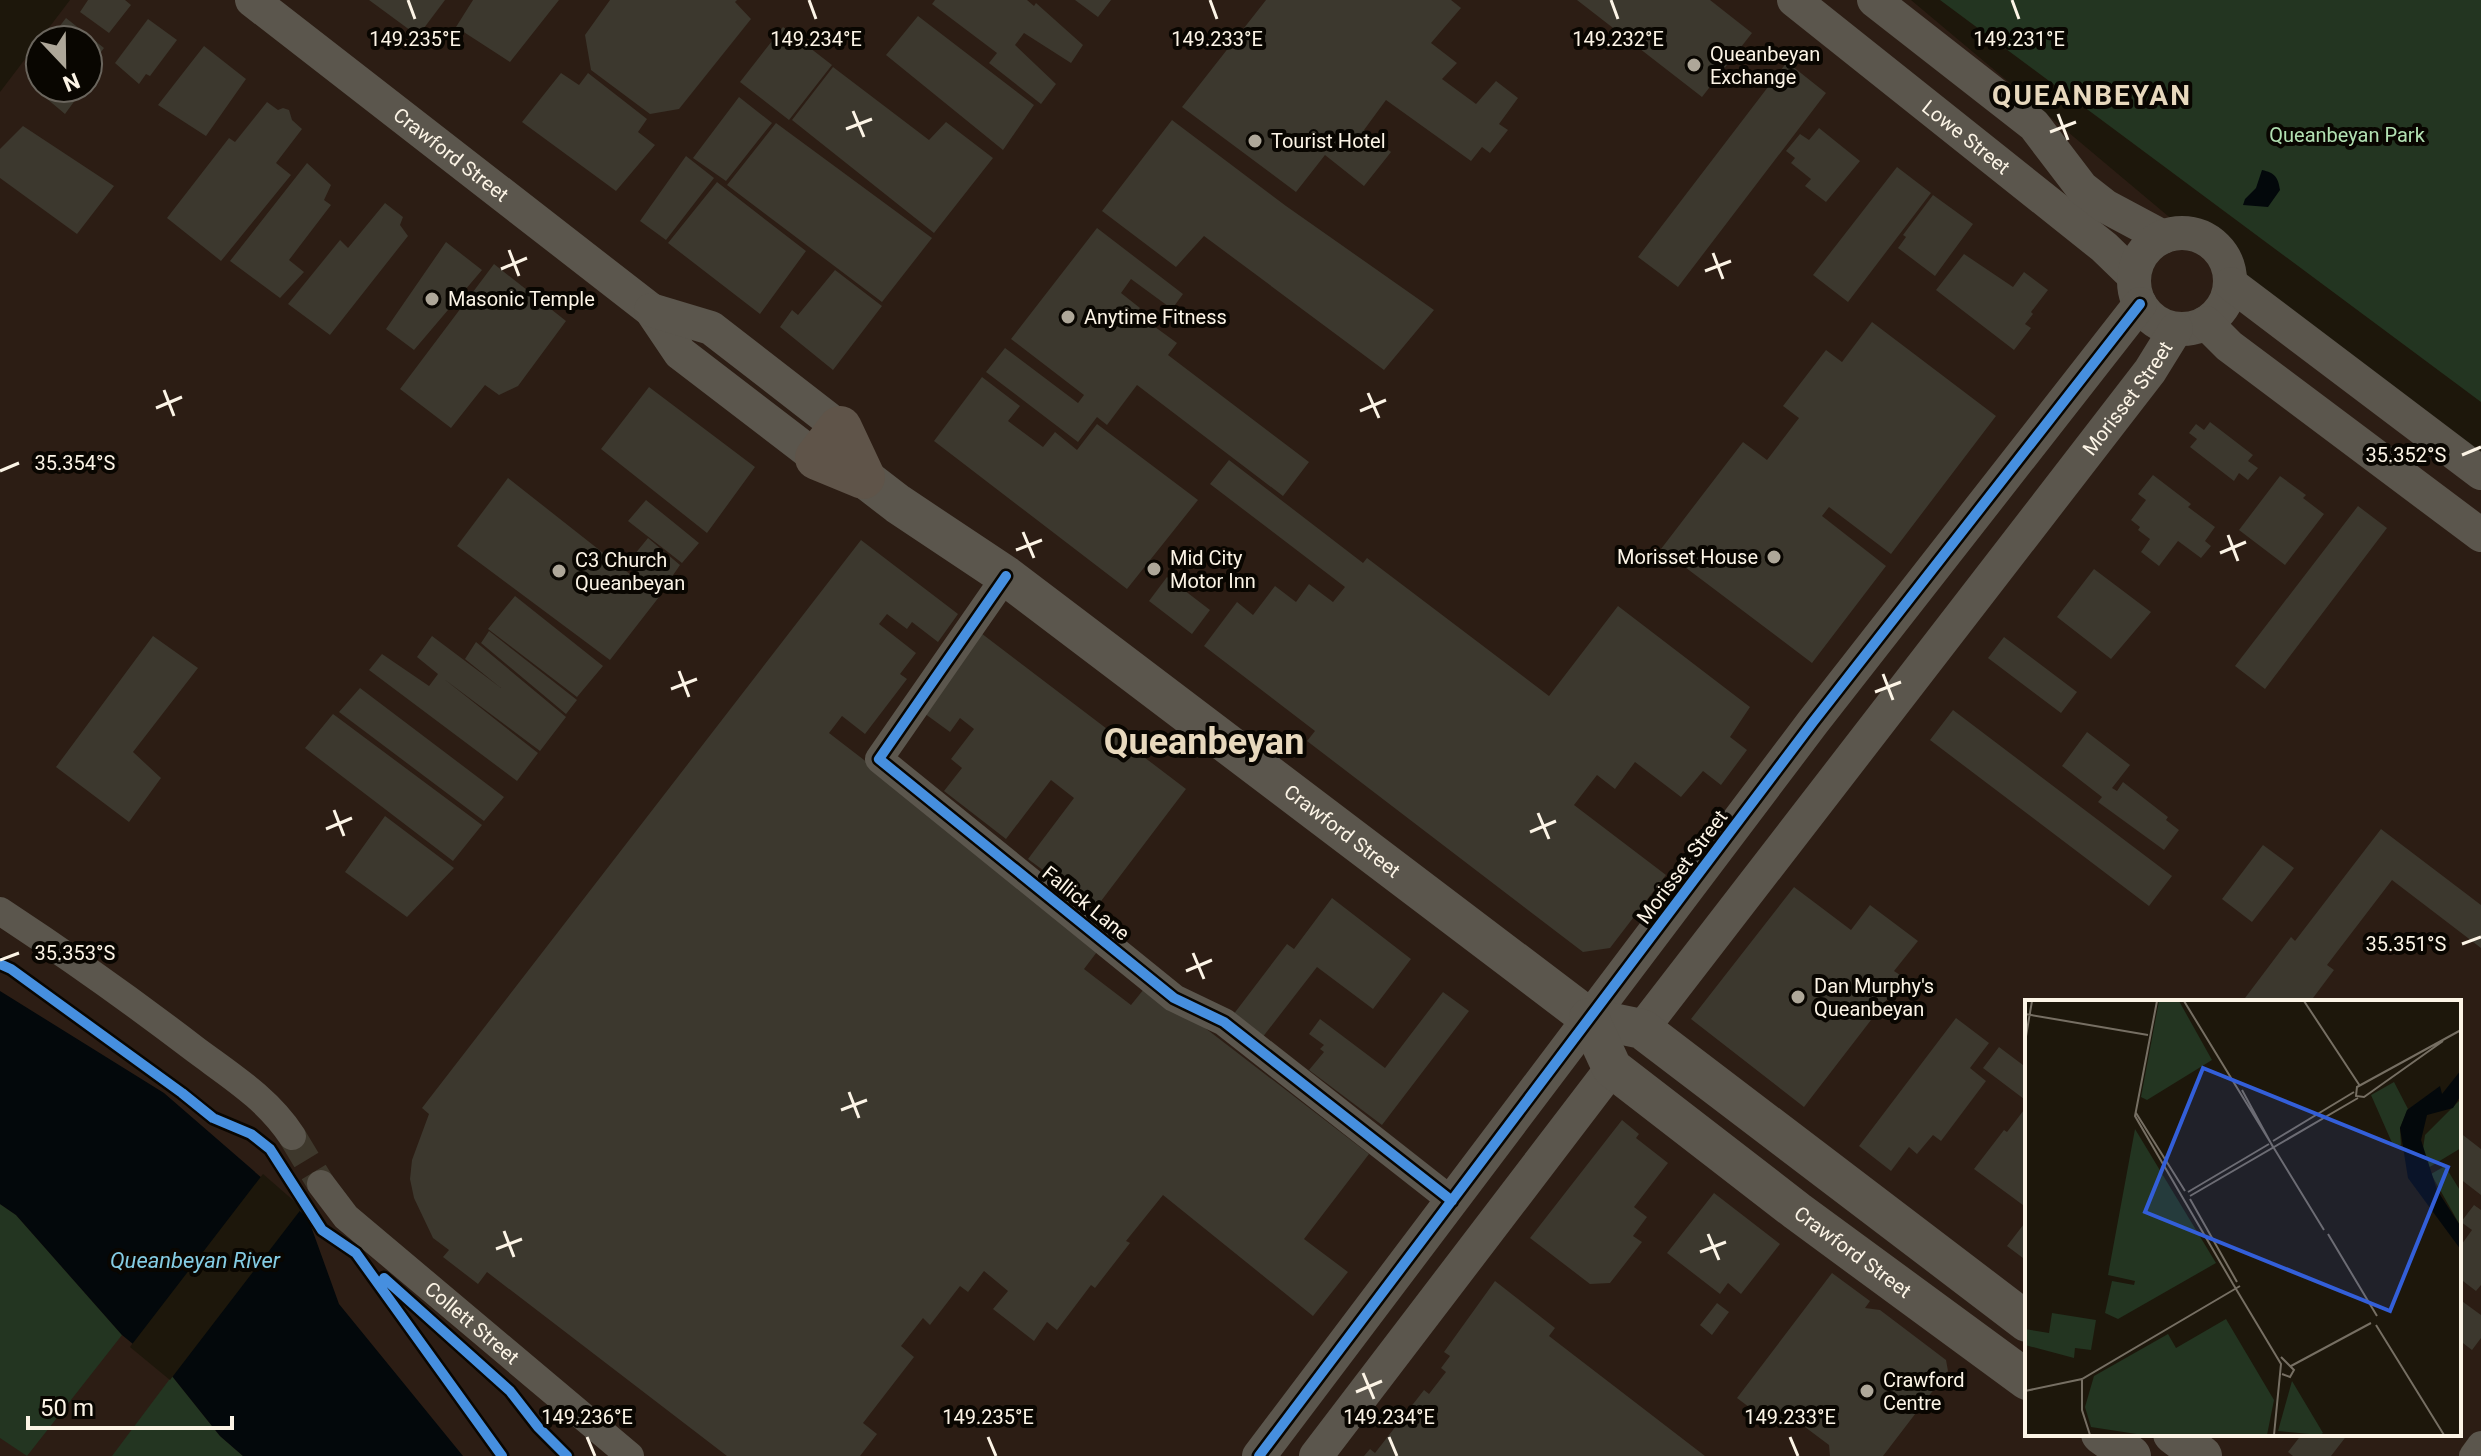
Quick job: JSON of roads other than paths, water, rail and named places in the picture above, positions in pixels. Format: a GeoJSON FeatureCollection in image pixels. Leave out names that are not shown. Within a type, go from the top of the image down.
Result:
{"type":"FeatureCollection","features":[{"type":"Feature","properties":{"kind":"highway","name":"Crawford Street"},"geometry":{"type":"LineString","coordinates":[[829,443],[863,477]]}},
{"type":"Feature","properties":{"kind":"main road","name":"Crawford Street"},"geometry":{"type":"LineString","coordinates":[[863,477],[1006,576],[1589,1018],[1642,1029],[2025,1320]]}},
{"type":"Feature","properties":{"kind":"main road","name":"Crawford Street"},"geometry":{"type":"LineString","coordinates":[[1589,1018],[1612,1068],[1797,1211],[2025,1379]]}},
{"type":"Feature","properties":{"kind":"main road","name":"Morisset Street"},"geometry":{"type":"LineString","coordinates":[[1612,1068],[1642,1029]]}},
{"type":"Feature","properties":{"kind":"main road"},"geometry":{"type":"LineString","coordinates":[[2104,1436],[2131,1456]]}},
{"type":"Feature","properties":{"kind":"main road"},"geometry":{"type":"LineString","coordinates":[[2176,1436],[2202,1456]]}},
{"type":"Feature","properties":{"kind":"street","name":"Crawford Street"},"geometry":{"type":"LineString","coordinates":[[252,0],[651,310],[711,328],[829,443]]}},
{"type":"Feature","properties":{"kind":"street","name":"Lowe Street"},"geometry":{"type":"LineString","coordinates":[[1794,0],[2104,247],[2137,290]]}},
{"type":"Feature","properties":{"kind":"street"},"geometry":{"type":"LineString","coordinates":[[1874,0],[2034,125],[2082,188],[2105,206],[2163,237]]}},
{"type":"Feature","properties":{"kind":"street"},"geometry":{"type":"LineString","coordinates":[[2191,326],[2214,317],[2225,304],[2231,284],[2230,272],[2223,256],[2212,243],[2182,233],[2163,237],[2144,252],[2137,290],[2154,321],[2191,326],[2229,346],[2481,535]]}},
{"type":"Feature","properties":{"kind":"street"},"geometry":{"type":"LineString","coordinates":[[2231,284],[2481,473]]}},
{"type":"Feature","properties":{"kind":"street","name":"Morisset Street"},"geometry":{"type":"LineString","coordinates":[[1259,1456],[2137,290]]}},
{"type":"Feature","properties":{"kind":"street","name":"Morisset Street"},"geometry":{"type":"LineString","coordinates":[[1642,1029],[2150,371],[2191,326]]}},
{"type":"Feature","properties":{"kind":"street","name":"Fallick Lane"},"geometry":{"type":"LineString","coordinates":[[1006,576],[879,759],[1174,998],[1224,1022],[1452,1201]]}},
{"type":"Feature","properties":{"kind":"street"},"geometry":{"type":"LineString","coordinates":[[0,911],[165,1026],[248,1089],[268,1106],[292,1136]]}},
{"type":"Feature","properties":{"kind":"street","name":"Morisset Street"},"geometry":{"type":"LineString","coordinates":[[1316,1456],[1612,1068]]}},
{"type":"Feature","properties":{"kind":"street","name":"Collett Street"},"geometry":{"type":"LineString","coordinates":[[321,1184],[353,1224],[630,1456]]}},
{"type":"Feature","properties":{"kind":"street"},"geometry":{"type":"LineString","coordinates":[[2473,1456],[2481,1445]]}},
{"type":"Feature","properties":{"kind":"water"},"geometry":{"type":"Polygon","coordinates":[[[2262,170],[2275,176],[2280,190],[2268,207],[2243,205],[2256,188],[2262,170]]]}},
{"type":"Feature","properties":{"kind":"water","name":"Queanbeyan River"},"geometry":{"type":"Polygon","coordinates":[[[0,991],[164,1093],[308,1218],[339,1304],[463,1456],[243,1456],[220,1436],[172,1376],[122,1335],[16,1215],[0,1204],[0,991]]]}},
{"type":"Feature","properties":{"kind":"tunnel"},"geometry":{"type":"LineString","coordinates":[[292,1136],[321,1184]]}},
{"type":"Feature","properties":{"kind":"place","name":"Queanbeyan Exchange"},"geometry":{"type":"Point","coordinates":[1694,65]}},
{"type":"Feature","properties":{"kind":"place","name":"Tourist Hotel"},"geometry":{"type":"Point","coordinates":[1255,141]}},
{"type":"Feature","properties":{"kind":"place","name":"Masonic Temple"},"geometry":{"type":"Point","coordinates":[432,299]}},
{"type":"Feature","properties":{"kind":"place","name":"Anytime Fitness"},"geometry":{"type":"Point","coordinates":[1068,317]}},
{"type":"Feature","properties":{"kind":"place","name":"Morisset House"},"geometry":{"type":"Point","coordinates":[1774,557]}},
{"type":"Feature","properties":{"kind":"place","name":"Mid City Motor Inn"},"geometry":{"type":"Point","coordinates":[1154,569]}},
{"type":"Feature","properties":{"kind":"place","name":"C3 Church Queanbeyan"},"geometry":{"type":"Point","coordinates":[559,571]}},
{"type":"Feature","properties":{"kind":"place","name":"Dan Murphy's Queanbeyan"},"geometry":{"type":"Point","coordinates":[1798,997]}},
{"type":"Feature","properties":{"kind":"place","name":"Crawford Centre"},"geometry":{"type":"Point","coordinates":[1867,1391]}},
{"type":"Feature","properties":{"kind":"district","name":"QUEANBEYAN"},"geometry":{"type":"Point","coordinates":[2092,95]}},
{"type":"Feature","properties":{"kind":"district","name":"Queanbeyan"},"geometry":{"type":"Point","coordinates":[1204,742]}},
{"type":"Feature","properties":{"kind":"park label","name":"Queanbeyan Park"},"geometry":{"type":"Point","coordinates":[2347,135]}}]}
